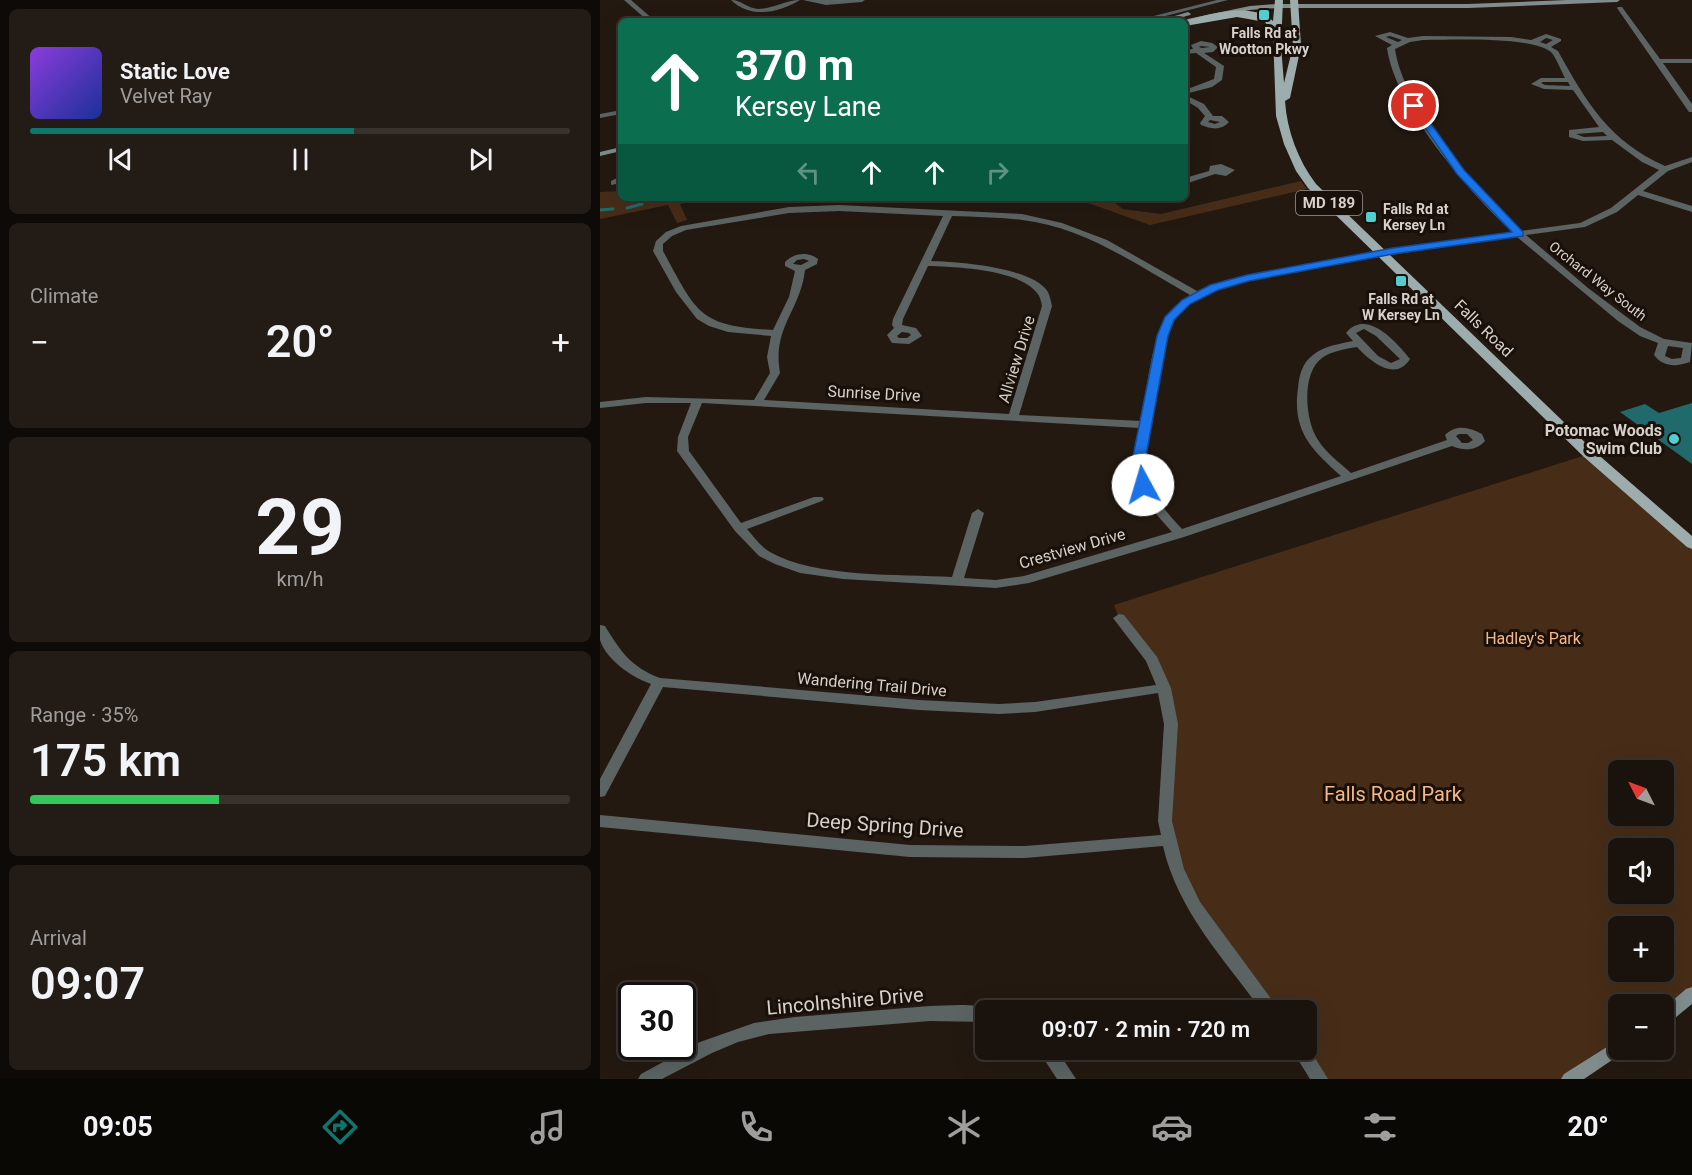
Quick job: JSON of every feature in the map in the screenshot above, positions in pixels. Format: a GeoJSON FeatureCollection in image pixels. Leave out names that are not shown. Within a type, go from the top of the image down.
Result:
{"type":"FeatureCollection","features":[{"type":"Feature","properties":{"kind":"main road"},"geometry":{"type":"LineString","coordinates":[[1173,18],[1218,7],[1279,2],[1536,0]]}},
{"type":"Feature","properties":{"kind":"main road"},"geometry":{"type":"LineString","coordinates":[[1295,2],[1468,6],[1617,0]]}},
{"type":"Feature","properties":{"kind":"main road"},"geometry":{"type":"LineString","coordinates":[[1188,20],[1279,2]]}},
{"type":"Feature","properties":{"kind":"main road","name":"Falls Road"},"geometry":{"type":"LineString","coordinates":[[1279,2],[1277,36],[1281,116],[1289,144],[1301,171],[1312,186],[1589,454],[1692,544]]}},
{"type":"Feature","properties":{"kind":"main road","name":"Falls Road"},"geometry":{"type":"LineString","coordinates":[[1281,116],[1297,46],[1295,2]]}},
{"type":"Feature","properties":{"kind":"main road"},"geometry":{"type":"LineString","coordinates":[[1188,22],[1230,14],[1248,14],[1268,20],[1277,36]]}},
{"type":"Feature","properties":{"kind":"main road"},"geometry":{"type":"LineString","coordinates":[[600,154],[618,150]]}},
{"type":"Feature","properties":{"kind":"main road"},"geometry":{"type":"LineString","coordinates":[[1674,1008],[1692,993]]}},
{"type":"Feature","properties":{"kind":"main road"},"geometry":{"type":"LineString","coordinates":[[1570,1079],[1608,1054]]}},
{"type":"Feature","properties":{"kind":"street"},"geometry":{"type":"LineString","coordinates":[[627,0],[648,18]]}},
{"type":"Feature","properties":{"kind":"street"},"geometry":{"type":"LineString","coordinates":[[734,0],[746,10],[753,12],[797,0]]}},
{"type":"Feature","properties":{"kind":"street"},"geometry":{"type":"LineString","coordinates":[[806,0],[826,3],[862,0]]}},
{"type":"Feature","properties":{"kind":"street"},"geometry":{"type":"LineString","coordinates":[[1150,18],[1225,0]]}},
{"type":"Feature","properties":{"kind":"street"},"geometry":{"type":"LineString","coordinates":[[1620,8],[1692,110]]}},
{"type":"Feature","properties":{"kind":"street"},"geometry":{"type":"LineString","coordinates":[[1408,40],[1390,34],[1379,36],[1396,44],[1408,40],[1442,38],[1533,42],[1547,46],[1554,51],[1586,106],[1614,138],[1635,156],[1665,169]]}},
{"type":"Feature","properties":{"kind":"street"},"geometry":{"type":"LineString","coordinates":[[1533,42],[1546,36],[1558,40],[1547,46]]}},
{"type":"Feature","properties":{"kind":"street","name":"Orchard Way South"},"geometry":{"type":"LineString","coordinates":[[1396,44],[1391,51],[1399,75],[1414,106],[1434,138],[1460,172],[1519,234],[1623,320],[1643,334],[1664,342],[1690,346],[1686,360],[1683,362],[1667,361],[1659,355],[1664,342]]}},
{"type":"Feature","properties":{"kind":"street"},"geometry":{"type":"LineString","coordinates":[[1188,52],[1198,50],[1220,66],[1220,77],[1209,85],[1188,91]]}},
{"type":"Feature","properties":{"kind":"street"},"geometry":{"type":"LineString","coordinates":[[1657,61],[1692,61]]}},
{"type":"Feature","properties":{"kind":"street"},"geometry":{"type":"LineString","coordinates":[[1188,99],[1201,106],[1211,118]]}},
{"type":"Feature","properties":{"kind":"street"},"geometry":{"type":"LineString","coordinates":[[600,116],[618,113]]}},
{"type":"Feature","properties":{"kind":"street"},"geometry":{"type":"LineString","coordinates":[[1607,129],[1577,131],[1572,132],[1572,135],[1583,139],[1614,138]]}},
{"type":"Feature","properties":{"kind":"street"},"geometry":{"type":"LineString","coordinates":[[1180,534],[1155,505],[1139,473],[1140,456],[1165,327],[1176,310],[1197,295],[1247,278],[1381,254],[1567,227],[1594,220],[1614,210],[1665,169],[1692,159]]}},
{"type":"Feature","properties":{"kind":"street"},"geometry":{"type":"LineString","coordinates":[[1188,180],[1214,172]]}},
{"type":"Feature","properties":{"kind":"street"},"geometry":{"type":"LineString","coordinates":[[1637,192],[1692,209]]}},
{"type":"Feature","properties":{"kind":"street"},"geometry":{"type":"LineString","coordinates":[[776,333],[730,330],[700,319],[690,308],[658,251],[659,243],[669,234],[684,228],[789,210],[839,208],[1022,217],[1059,225],[1118,248],[1197,295]]}},
{"type":"Feature","properties":{"kind":"street"},"geometry":{"type":"LineString","coordinates":[[900,329],[897,325],[898,319],[949,213]]}},
{"type":"Feature","properties":{"kind":"street","name":"Allview Drive"},"geometry":{"type":"LineString","coordinates":[[924,263],[975,266],[1000,272],[1030,283],[1045,294],[1047,306],[1013,417]]}},
{"type":"Feature","properties":{"kind":"street"},"geometry":{"type":"LineString","coordinates":[[757,403],[775,374],[771,361],[771,343],[796,293],[800,268]]}},
{"type":"Feature","properties":{"kind":"street"},"geometry":{"type":"LineString","coordinates":[[1362,326],[1373,328],[1405,359],[1396,366],[1383,365],[1359,343],[1351,333],[1352,330],[1362,326]]}},
{"type":"Feature","properties":{"kind":"street"},"geometry":{"type":"LineString","coordinates":[[1349,477],[1316,446],[1305,428],[1301,406],[1303,374],[1307,365],[1321,354],[1359,343]]}},
{"type":"Feature","properties":{"kind":"street","name":"Sunrise Drive"},"geometry":{"type":"LineString","coordinates":[[600,405],[646,400],[698,400],[1146,425]]}},
{"type":"Feature","properties":{"kind":"street","name":"Crestview Drive"},"geometry":{"type":"LineString","coordinates":[[698,400],[683,437],[683,451],[739,528],[763,553],[800,569],[843,575],[956,583],[996,584],[1025,580],[1180,534],[1453,442]]}},
{"type":"Feature","properties":{"kind":"street"},"geometry":{"type":"LineString","coordinates":[[739,528],[818,499]]}},
{"type":"Feature","properties":{"kind":"street"},"geometry":{"type":"LineString","coordinates":[[956,583],[959,567],[978,513]]}},
{"type":"Feature","properties":{"kind":"street"},"geometry":{"type":"LineString","coordinates":[[1119,618],[1152,660],[1164,688],[1171,724],[1165,821],[1176,869],[1194,906],[1264,1000]]}},
{"type":"Feature","properties":{"kind":"street","name":"Wandering Trail Drive"},"geometry":{"type":"LineString","coordinates":[[600,629],[621,663],[641,676],[659,682],[919,705],[999,709],[1035,707],[1164,688]]}},
{"type":"Feature","properties":{"kind":"street"},"geometry":{"type":"LineString","coordinates":[[600,792],[659,682]]}},
{"type":"Feature","properties":{"kind":"street","name":"Deep Spring Drive"},"geometry":{"type":"LineString","coordinates":[[600,821],[910,851],[1025,852],[1168,840]]}},
{"type":"Feature","properties":{"kind":"street","name":"Lincolnshire Drive"},"geometry":{"type":"LineString","coordinates":[[647,1079],[668,1066],[715,1044],[768,1027],[925,1014],[975,1014]]}},
{"type":"Feature","properties":{"kind":"street"},"geometry":{"type":"LineString","coordinates":[[1054,1060],[1067,1079]]}},
{"type":"Feature","properties":{"kind":"street"},"geometry":{"type":"LineString","coordinates":[[1307,1060],[1319,1079]]}},
{"type":"Feature","properties":{"kind":"green space"},"geometry":{"type":"Polygon","coordinates":[[[1301,181],[1307,189],[1150,225],[1082,201],[1112,201],[1123,209],[1161,214],[1301,181]]]}},
{"type":"Feature","properties":{"kind":"green space"},"geometry":{"type":"Polygon","coordinates":[[[618,191],[618,201],[696,201],[680,204],[687,220],[677,223],[668,205],[600,219],[600,192],[618,191]]]}},
{"type":"Feature","properties":{"kind":"green space","name":"Falls Road Park"},"geometry":{"type":"Polygon","coordinates":[[[1589,454],[1692,544],[1692,994],[1674,1009],[1674,994],[1608,994],[1608,1054],[1570,1079],[1319,1079],[1310,1060],[1317,1060],[1317,1000],[1264,1000],[1194,906],[1168,840],[1164,688],[1119,618],[1114,605],[1589,454]]]}},
{"type":"Feature","properties":{"kind":"water","name":"Potomac Woods Swim Club"},"geometry":{"type":"Polygon","coordinates":[[[1692,403],[1692,464],[1620,412],[1645,404],[1659,413],[1692,403]]]}},
{"type":"Feature","properties":{"kind":"waterway"},"geometry":{"type":"LineString","coordinates":[[627,208],[642,204]]}},
{"type":"Feature","properties":{"kind":"waterway"},"geometry":{"type":"LineString","coordinates":[[600,210],[613,209]]}},
{"type":"Feature","properties":{"kind":"place","name":"Falls Rd at Wootton Pkwy"},"geometry":{"type":"Point","coordinates":[1264,15]}},
{"type":"Feature","properties":{"kind":"place","name":"Falls Rd at Kersey Ln"},"geometry":{"type":"Point","coordinates":[1371,217]}},
{"type":"Feature","properties":{"kind":"place","name":"Falls Rd at W Kersey Ln"},"geometry":{"type":"Point","coordinates":[1401,281]}},
{"type":"Feature","properties":{"kind":"place","name":"Potomac Woods Swim Club"},"geometry":{"type":"Point","coordinates":[1674,439]}},
{"type":"Feature","properties":{"kind":"route"},"geometry":{"type":"LineString","coordinates":[[1143,485],[1139,473],[1140,456],[1162,336],[1169,319],[1186,302],[1214,287],[1247,278],[1393,251],[1519,234],[1460,172],[1434,138],[1414,106]]}},
{"type":"Feature","properties":{"kind":"park label","name":"Hadley's Park"},"geometry":{"type":"Point","coordinates":[1533,638]}}]}
